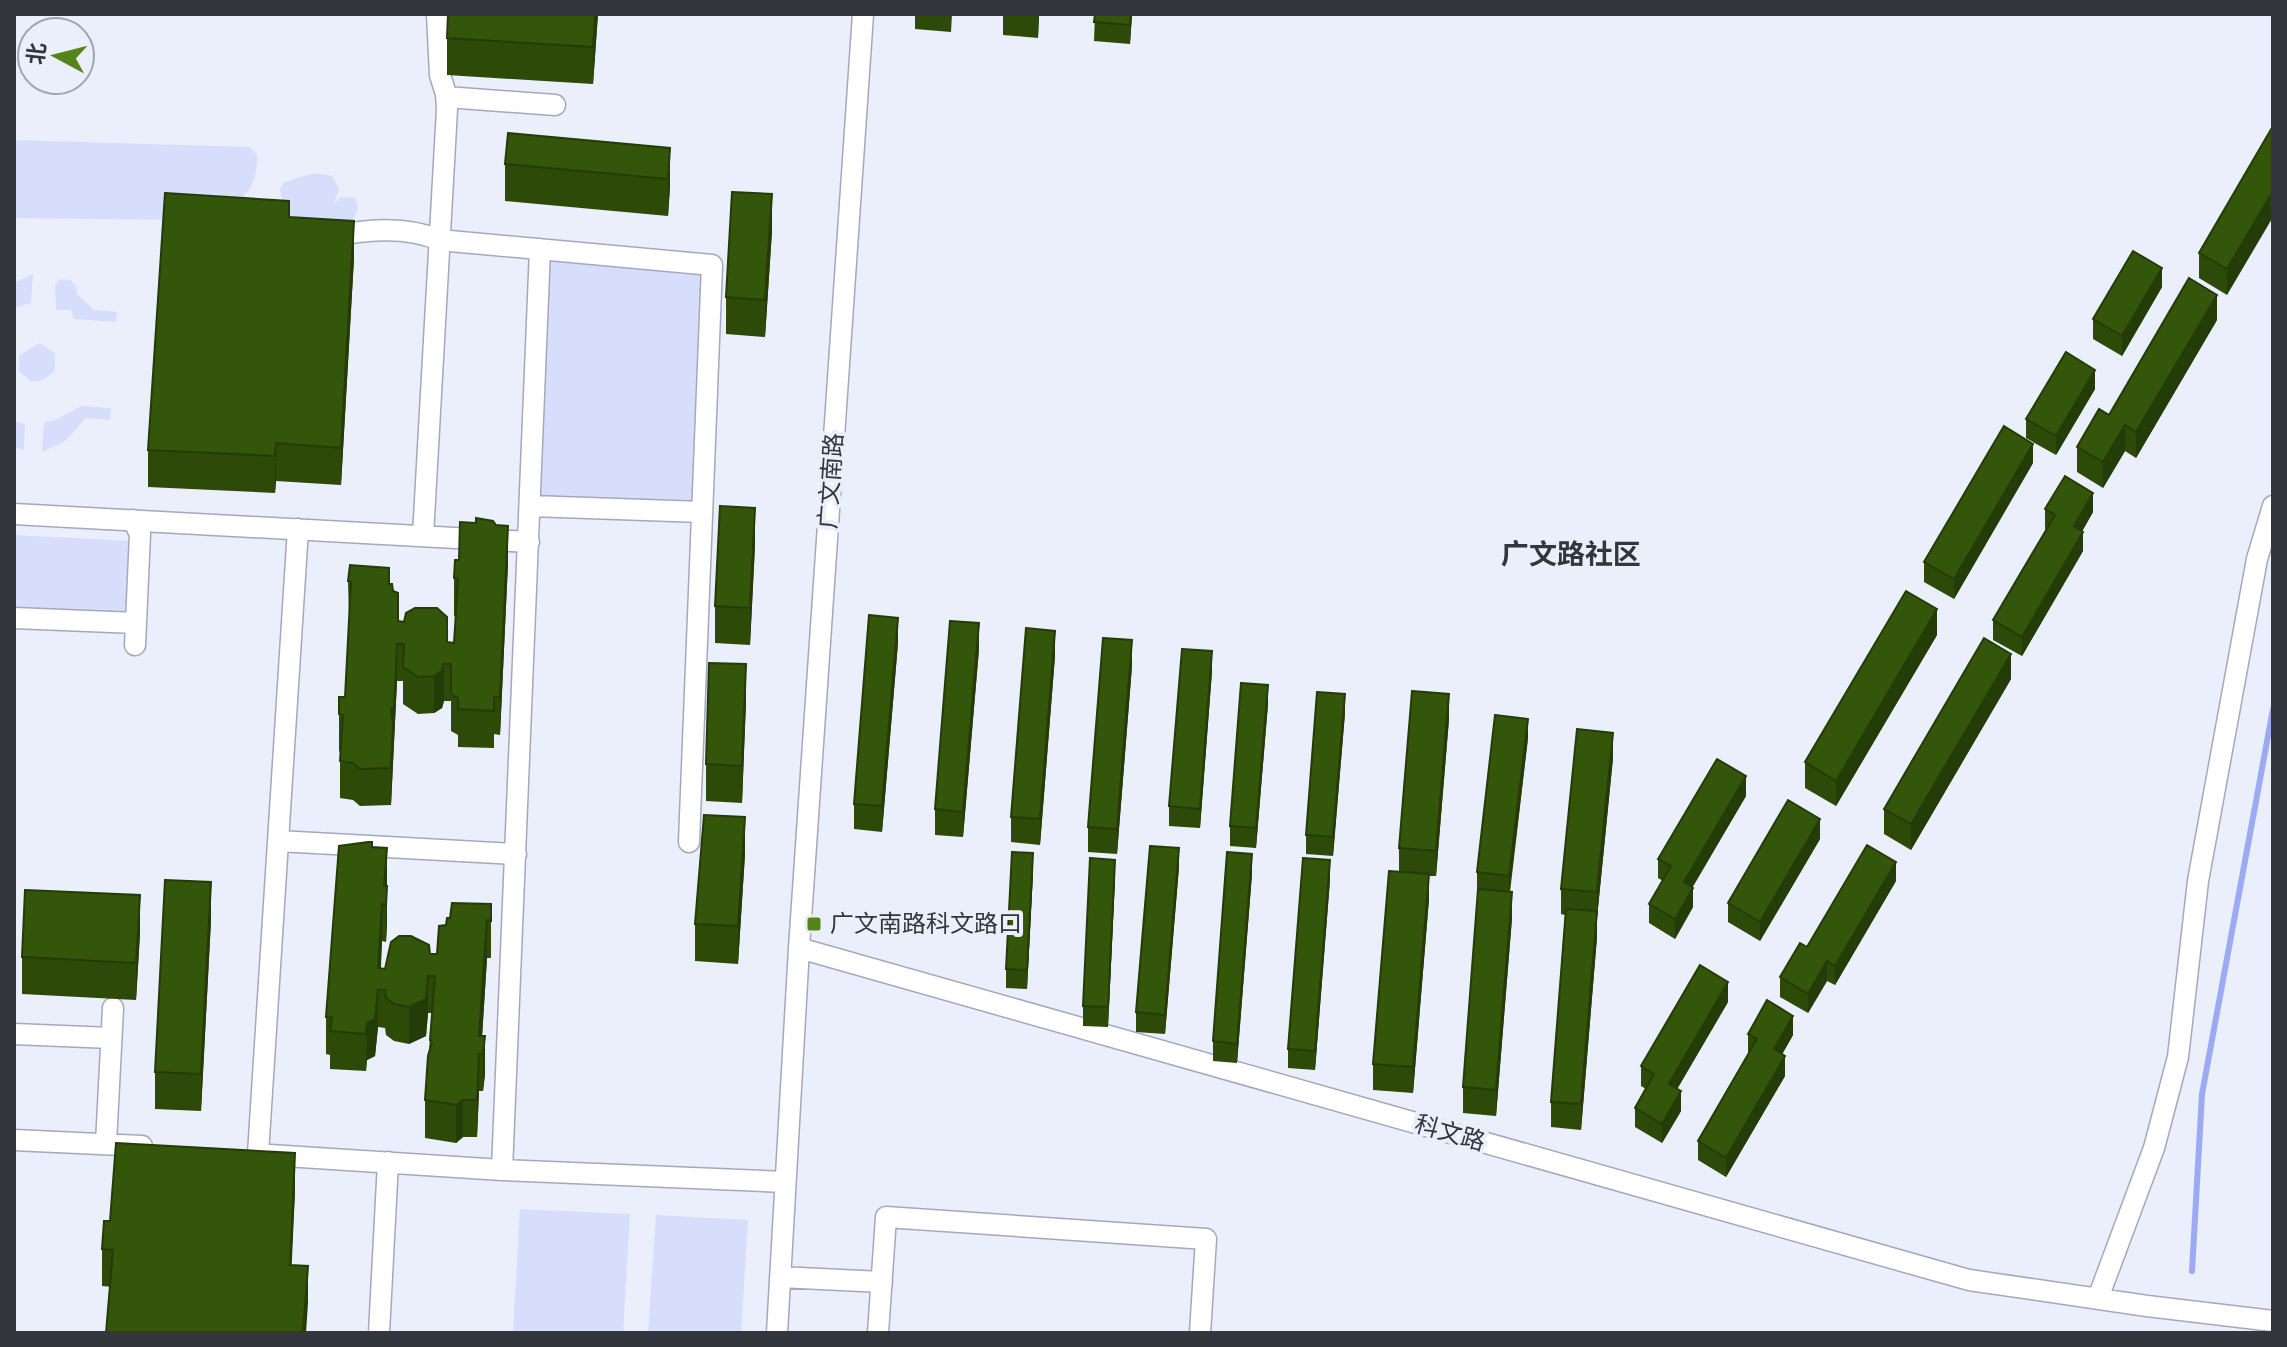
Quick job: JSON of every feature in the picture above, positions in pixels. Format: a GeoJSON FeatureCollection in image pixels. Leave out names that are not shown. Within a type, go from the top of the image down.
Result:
{"type":"FeatureCollection","features":[{"type":"Feature","properties":{"kind":"street"},"geometry":{"type":"LineString","coordinates":[[423,536],[446,97],[440,75],[437,14]]}},
{"type":"Feature","properties":{"kind":"street","name":"广文南路"},"geometry":{"type":"LineString","coordinates":[[777,1333],[799,948],[863,14]]}},
{"type":"Feature","properties":{"kind":"street"},"geometry":{"type":"LineString","coordinates":[[446,97],[555,105]]}},
{"type":"Feature","properties":{"kind":"street"},"geometry":{"type":"LineString","coordinates":[[312,241],[363,231],[394,231],[426,234],[439,240],[712,265],[689,842]]}},
{"type":"Feature","properties":{"kind":"street"},"geometry":{"type":"LineString","coordinates":[[502,1170],[540,249]]}},
{"type":"Feature","properties":{"kind":"street"},"geometry":{"type":"LineString","coordinates":[[531,506],[702,512]]}},
{"type":"Feature","properties":{"kind":"street"},"geometry":{"type":"LineString","coordinates":[[2102,1298],[2154,1148],[2178,1057],[2198,881],[2257,559],[2273,506]]}},
{"type":"Feature","properties":{"kind":"street"},"geometry":{"type":"LineString","coordinates":[[14,514],[529,542]]}},
{"type":"Feature","properties":{"kind":"street"},"geometry":{"type":"LineString","coordinates":[[133,520],[140,534],[135,645]]}},
{"type":"Feature","properties":{"kind":"street"},"geometry":{"type":"LineString","coordinates":[[298,529],[278,841],[250,1153],[502,1170],[785,1182]]}},
{"type":"Feature","properties":{"kind":"street"},"geometry":{"type":"LineString","coordinates":[[14,618],[136,623]]}},
{"type":"Feature","properties":{"kind":"street"},"geometry":{"type":"LineString","coordinates":[[278,841],[516,854]]}},
{"type":"Feature","properties":{"kind":"street","name":"科文路"},"geometry":{"type":"LineString","coordinates":[[799,948],[1969,1280],[2273,1321]]}},
{"type":"Feature","properties":{"kind":"street"},"geometry":{"type":"LineString","coordinates":[[106,1144],[113,1008]]}},
{"type":"Feature","properties":{"kind":"street"},"geometry":{"type":"LineString","coordinates":[[14,1034],[111,1038]]}},
{"type":"Feature","properties":{"kind":"street"},"geometry":{"type":"LineString","coordinates":[[14,1140],[167,1148]]}},
{"type":"Feature","properties":{"kind":"street"},"geometry":{"type":"LineString","coordinates":[[379,1333],[388,1162]]}},
{"type":"Feature","properties":{"kind":"street"},"geometry":{"type":"LineString","coordinates":[[878,1333],[886,1217],[1206,1239],[1200,1333]]}},
{"type":"Feature","properties":{"kind":"street"},"geometry":{"type":"LineString","coordinates":[[780,1277],[882,1282]]}},
{"type":"Feature","properties":{"kind":"street","name":"科文路"},"geometry":{"type":"LineString","coordinates":[[2102,1298],[2144,1315],[2273,1330]]}},
{"type":"Feature","properties":{"kind":"shaded area"},"geometry":{"type":"Polygon","coordinates":[[[14,140],[250,147],[257,155],[256,172],[242,198],[285,207],[280,190],[283,183],[319,174],[332,176],[339,188],[334,204],[341,197],[355,198],[358,208],[353,221],[348,222],[14,218],[14,140]]]}},
{"type":"Feature","properties":{"kind":"shaded area"},"geometry":{"type":"Polygon","coordinates":[[[546,258],[704,273],[696,503],[547,499],[537,492],[546,258]]]}},
{"type":"Feature","properties":{"kind":"shaded area"},"geometry":{"type":"Polygon","coordinates":[[[33,274],[31,303],[14,308],[14,283],[33,274]]]}},
{"type":"Feature","properties":{"kind":"shaded area"},"geometry":{"type":"Polygon","coordinates":[[[60,279],[70,280],[76,286],[77,294],[94,310],[117,312],[116,322],[74,319],[71,310],[56,310],[55,285],[60,279]]]}},
{"type":"Feature","properties":{"kind":"shaded area"},"geometry":{"type":"Polygon","coordinates":[[[39,343],[55,353],[55,371],[43,380],[32,382],[19,372],[19,356],[39,343]]]}},
{"type":"Feature","properties":{"kind":"shaded area"},"geometry":{"type":"Polygon","coordinates":[[[81,406],[111,408],[110,420],[86,418],[65,441],[42,452],[44,423],[81,406]]]}},
{"type":"Feature","properties":{"kind":"shaded area"},"geometry":{"type":"Polygon","coordinates":[[[14,421],[25,424],[24,450],[14,447],[14,421]]]}},
{"type":"Feature","properties":{"kind":"shaded area"},"geometry":{"type":"Polygon","coordinates":[[[14,535],[133,541],[130,616],[14,613],[14,535]]]}},
{"type":"Feature","properties":{"kind":"shaded area"},"geometry":{"type":"Polygon","coordinates":[[[520,1209],[630,1214],[623,1333],[513,1333],[520,1209]]]}},
{"type":"Feature","properties":{"kind":"shaded area"},"geometry":{"type":"Polygon","coordinates":[[[656,1215],[748,1220],[741,1333],[648,1333],[656,1215]]]}},
{"type":"Feature","properties":{"kind":"building"},"geometry":{"type":"Polygon","coordinates":[[[448,14],[595,14],[593,47],[447,38],[448,14]]]}},
{"type":"Feature","properties":{"kind":"building"},"geometry":{"type":"Polygon","coordinates":[[[1095,14],[1131,14],[1130,25],[1094,22],[1095,14]]]}},
{"type":"Feature","properties":{"kind":"building"},"geometry":{"type":"Polygon","coordinates":[[[2273,126],[2273,191],[2227,269],[2199,253],[2273,126]]]}},
{"type":"Feature","properties":{"kind":"building"},"geometry":{"type":"Polygon","coordinates":[[[508,133],[670,148],[668,179],[505,164],[508,133]]]}},
{"type":"Feature","properties":{"kind":"building"},"geometry":{"type":"Polygon","coordinates":[[[732,192],[772,194],[765,300],[726,297],[732,192]]]}},
{"type":"Feature","properties":{"kind":"building"},"geometry":{"type":"Polygon","coordinates":[[[165,193],[289,201],[289,217],[354,221],[341,448],[276,443],[275,456],[148,450],[165,193]]]}},
{"type":"Feature","properties":{"kind":"building"},"geometry":{"type":"Polygon","coordinates":[[[2133,251],[2162,268],[2122,336],[2093,319],[2133,251]]]}},
{"type":"Feature","properties":{"kind":"building"},"geometry":{"type":"Polygon","coordinates":[[[2189,278],[2217,295],[2136,432],[2125,425],[2103,462],[2077,447],[2099,409],[2109,415],[2189,278]]]}},
{"type":"Feature","properties":{"kind":"building"},"geometry":{"type":"Polygon","coordinates":[[[2066,352],[2095,370],[2056,436],[2026,419],[2066,352]]]}},
{"type":"Feature","properties":{"kind":"building"},"geometry":{"type":"Polygon","coordinates":[[[2004,426],[2033,444],[1954,579],[1924,562],[2004,426]]]}},
{"type":"Feature","properties":{"kind":"building"},"geometry":{"type":"Polygon","coordinates":[[[2065,476],[2093,493],[2074,526],[2083,532],[2022,637],[1993,620],[2055,515],[2045,509],[2065,476]]]}},
{"type":"Feature","properties":{"kind":"building"},"geometry":{"type":"Polygon","coordinates":[[[720,506],[755,508],[750,608],[715,606],[720,506]]]}},
{"type":"Feature","properties":{"kind":"building"},"geometry":{"type":"Polygon","coordinates":[[[476,518],[508,526],[500,697],[494,697],[494,711],[458,709],[458,698],[451,694],[451,664],[444,664],[442,671],[434,676],[418,677],[403,667],[404,644],[397,644],[394,707],[391,709],[391,768],[360,769],[353,763],[340,761],[343,715],[339,714],[339,697],[345,697],[350,565],[389,568],[389,584],[398,593],[398,621],[404,622],[406,613],[415,608],[437,608],[447,617],[447,642],[454,643],[458,579],[454,578],[455,560],[459,560],[460,522],[476,523],[476,518]]]}},
{"type":"Feature","properties":{"kind":"building"},"geometry":{"type":"Polygon","coordinates":[[[1906,591],[1937,609],[1836,781],[1805,762],[1906,591]]]}},
{"type":"Feature","properties":{"kind":"building"},"geometry":{"type":"Polygon","coordinates":[[[869,615],[898,618],[882,806],[854,804],[869,615]]]}},
{"type":"Feature","properties":{"kind":"building"},"geometry":{"type":"Polygon","coordinates":[[[950,621],[979,623],[963,812],[935,809],[950,621]]]}},
{"type":"Feature","properties":{"kind":"building"},"geometry":{"type":"Polygon","coordinates":[[[1026,628],[1055,631],[1040,819],[1011,817],[1026,628]]]}},
{"type":"Feature","properties":{"kind":"building"},"geometry":{"type":"Polygon","coordinates":[[[1103,638],[1132,640],[1117,829],[1088,827],[1103,638]]]}},
{"type":"Feature","properties":{"kind":"building"},"geometry":{"type":"Polygon","coordinates":[[[1984,638],[2011,654],[1911,824],[1884,809],[1984,638]]]}},
{"type":"Feature","properties":{"kind":"building"},"geometry":{"type":"Polygon","coordinates":[[[1182,649],[1212,651],[1200,809],[1169,806],[1182,649]]]}},
{"type":"Feature","properties":{"kind":"building"},"geometry":{"type":"Polygon","coordinates":[[[709,663],[746,664],[742,766],[706,764],[709,663]]]}},
{"type":"Feature","properties":{"kind":"building"},"geometry":{"type":"Polygon","coordinates":[[[1241,683],[1268,685],[1256,828],[1230,826],[1241,683]]]}},
{"type":"Feature","properties":{"kind":"building"},"geometry":{"type":"Polygon","coordinates":[[[1412,691],[1449,694],[1436,851],[1399,848],[1412,691]]]}},
{"type":"Feature","properties":{"kind":"building"},"geometry":{"type":"Polygon","coordinates":[[[1317,692],[1345,694],[1333,837],[1306,835],[1317,692]]]}},
{"type":"Feature","properties":{"kind":"building"},"geometry":{"type":"Polygon","coordinates":[[[1495,715],[1528,719],[1509,876],[1477,872],[1495,715]]]}},
{"type":"Feature","properties":{"kind":"building"},"geometry":{"type":"Polygon","coordinates":[[[1577,729],[1613,733],[1597,892],[1561,889],[1577,729]]]}},
{"type":"Feature","properties":{"kind":"building"},"geometry":{"type":"Polygon","coordinates":[[[1717,759],[1746,776],[1684,882],[1693,888],[1675,919],[1649,904],[1671,866],[1658,859],[1717,759]]]}},
{"type":"Feature","properties":{"kind":"building"},"geometry":{"type":"Polygon","coordinates":[[[1788,800],[1820,819],[1760,922],[1728,903],[1788,800]]]}},
{"type":"Feature","properties":{"kind":"building"},"geometry":{"type":"Polygon","coordinates":[[[704,815],[745,817],[738,926],[695,924],[704,815]]]}},
{"type":"Feature","properties":{"kind":"building"},"geometry":{"type":"Polygon","coordinates":[[[372,842],[372,847],[387,848],[386,905],[382,904],[378,968],[385,969],[391,942],[399,936],[411,936],[429,945],[430,954],[437,954],[439,926],[446,925],[447,918],[450,918],[452,903],[491,904],[491,921],[487,920],[479,1036],[485,1036],[483,1054],[479,1054],[477,1100],[463,1100],[456,1105],[425,1100],[435,976],[428,976],[426,999],[409,1007],[394,1004],[386,998],[385,990],[378,990],[375,1019],[367,1023],[366,1034],[330,1031],[332,1017],[326,1017],[339,846],[372,842]]]}},
{"type":"Feature","properties":{"kind":"building"},"geometry":{"type":"Polygon","coordinates":[[[1867,845],[1896,862],[1835,966],[1827,961],[1808,994],[1780,977],[1800,943],[1807,947],[1867,845]]]}},
{"type":"Feature","properties":{"kind":"building"},"geometry":{"type":"Polygon","coordinates":[[[1150,846],[1179,848],[1165,1015],[1136,1012],[1150,846]]]}},
{"type":"Feature","properties":{"kind":"building"},"geometry":{"type":"Polygon","coordinates":[[[1012,852],[1033,853],[1027,970],[1006,969],[1012,852]]]}},
{"type":"Feature","properties":{"kind":"building"},"geometry":{"type":"Polygon","coordinates":[[[1227,852],[1252,854],[1237,1044],[1213,1041],[1227,852]]]}},
{"type":"Feature","properties":{"kind":"building"},"geometry":{"type":"Polygon","coordinates":[[[1090,858],[1115,860],[1108,1007],[1083,1006],[1090,858]]]}},
{"type":"Feature","properties":{"kind":"building"},"geometry":{"type":"Polygon","coordinates":[[[1303,858],[1330,860],[1315,1051],[1288,1049],[1303,858]]]}},
{"type":"Feature","properties":{"kind":"building"},"geometry":{"type":"Polygon","coordinates":[[[1389,871],[1429,874],[1413,1067],[1373,1064],[1389,871]]]}},
{"type":"Feature","properties":{"kind":"building"},"geometry":{"type":"Polygon","coordinates":[[[165,880],[211,882],[201,1074],[155,1072],[165,880]]]}},
{"type":"Feature","properties":{"kind":"building"},"geometry":{"type":"Polygon","coordinates":[[[1478,889],[1512,892],[1496,1090],[1463,1087],[1478,889]]]}},
{"type":"Feature","properties":{"kind":"building"},"geometry":{"type":"Polygon","coordinates":[[[25,890],[140,895],[136,963],[22,957],[25,890]]]}},
{"type":"Feature","properties":{"kind":"building"},"geometry":{"type":"Polygon","coordinates":[[[1566,909],[1597,911],[1581,1104],[1551,1102],[1566,909]]]}},
{"type":"Feature","properties":{"kind":"building"},"geometry":{"type":"Polygon","coordinates":[[[1700,965],[1728,982],[1669,1084],[1681,1091],[1662,1124],[1635,1108],[1654,1074],[1641,1066],[1700,965]]]}},
{"type":"Feature","properties":{"kind":"building"},"geometry":{"type":"Polygon","coordinates":[[[1767,1000],[1793,1016],[1774,1049],[1785,1056],[1726,1158],[1698,1141],[1757,1039],[1748,1034],[1767,1000]]]}},
{"type":"Feature","properties":{"kind":"building"},"geometry":{"type":"Polygon","coordinates":[[[116,1143],[295,1153],[290,1265],[308,1266],[303,1333],[106,1333],[113,1250],[102,1249],[104,1221],[110,1221],[116,1143]]]}},
{"type":"Feature","properties":{"kind":"waterway"},"geometry":{"type":"LineString","coordinates":[[2192,1271],[2202,1094],[2273,709]]}},
{"type":"Feature","properties":{"kind":"place","name":"广文南路科文路口"},"geometry":{"type":"Point","coordinates":[814,924]}},
{"type":"Feature","properties":{"kind":"district","name":"广文路社区"},"geometry":{"type":"Point","coordinates":[1571,554]}}]}
